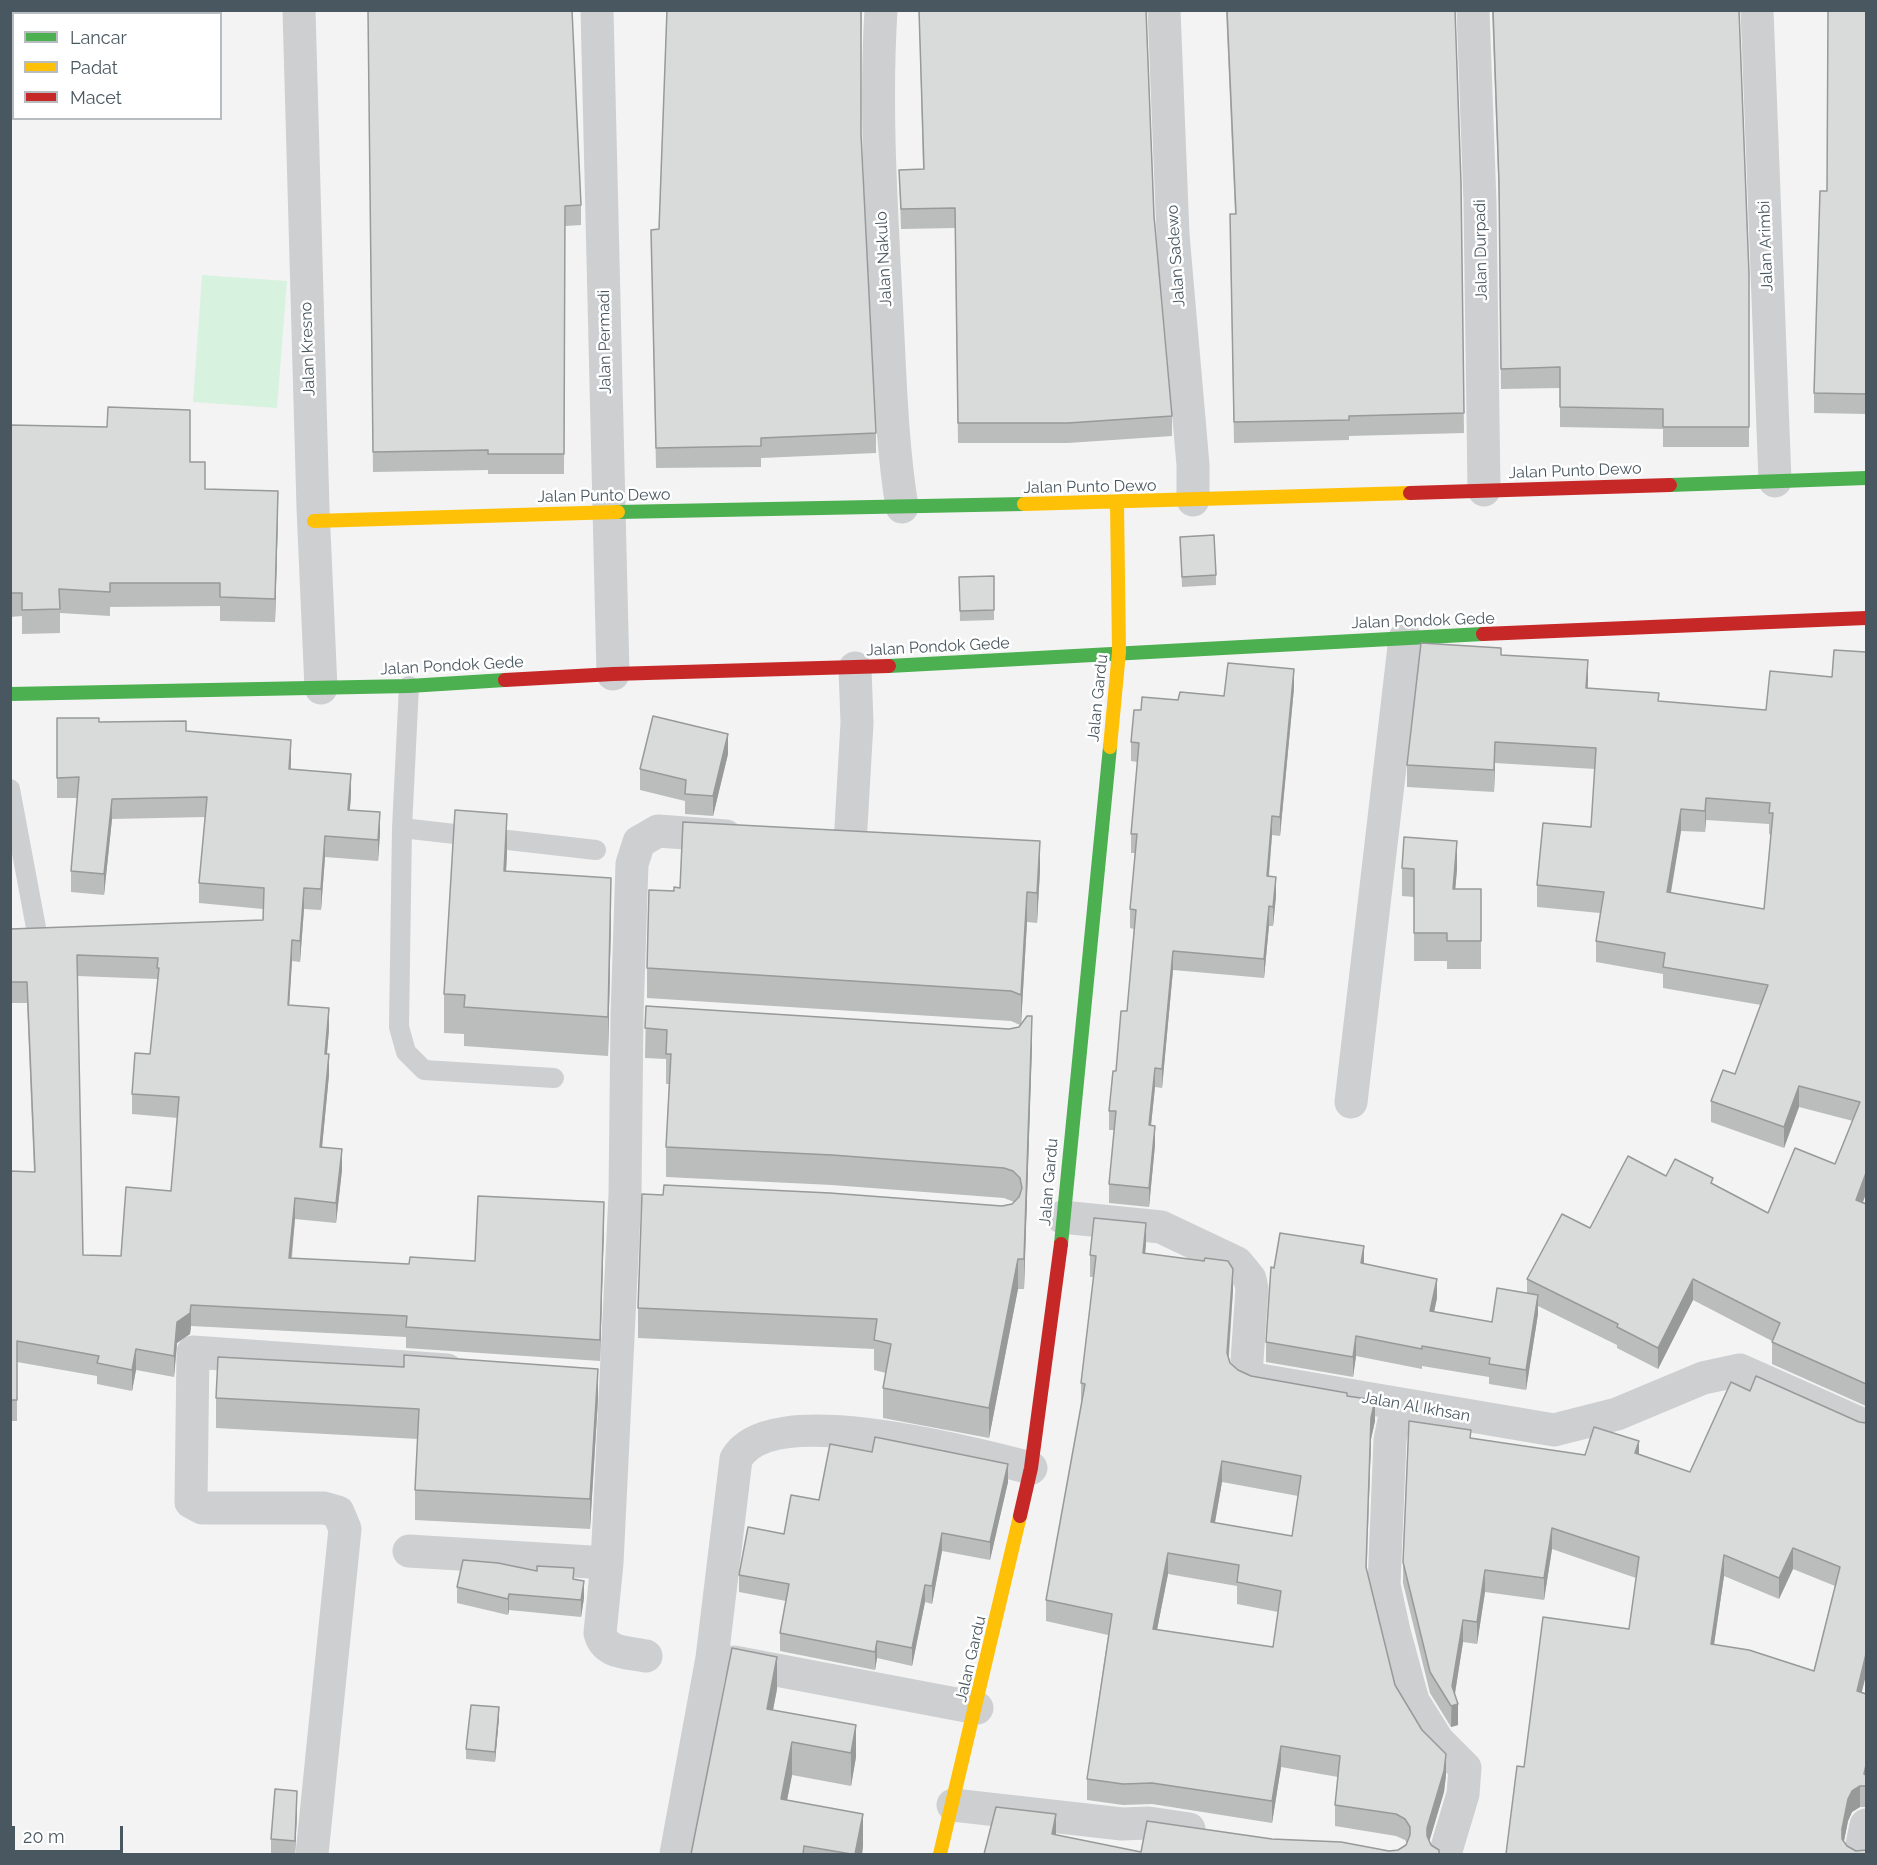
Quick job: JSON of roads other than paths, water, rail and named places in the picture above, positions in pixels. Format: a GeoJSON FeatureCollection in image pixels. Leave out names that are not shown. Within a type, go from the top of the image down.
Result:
{"type":"FeatureCollection","features":[{"type":"Feature","properties":{"kind":"street","name":"Jalan Kresno"},"geometry":{"type":"LineString","coordinates":[[299,10],[321,688]]}},
{"type":"Feature","properties":{"kind":"street","name":"Jalan Permadi"},"geometry":{"type":"LineString","coordinates":[[597,10],[613,674]]}},
{"type":"Feature","properties":{"kind":"street","name":"Jalan Nakulo"},"geometry":{"type":"LineString","coordinates":[[881,10],[878,67],[881,210],[891,385],[902,507]]}},
{"type":"Feature","properties":{"kind":"street","name":"Jalan Sadewo"},"geometry":{"type":"LineString","coordinates":[[1164,10],[1173,235],[1193,465],[1193,501]]}},
{"type":"Feature","properties":{"kind":"street","name":"Jalan Durpadi"},"geometry":{"type":"LineString","coordinates":[[1473,10],[1480,203],[1484,490]]}},
{"type":"Feature","properties":{"kind":"street","name":"Jalan Arimbi"},"geometry":{"type":"LineString","coordinates":[[1757,10],[1775,481]]}},
{"type":"Feature","properties":{"kind":"street","name":"Jalan Punto Dewo"},"geometry":{"type":"LineString","coordinates":[[314,521],[609,512],[1193,501],[1866,478]]}},
{"type":"Feature","properties":{"kind":"street","name":"Jalan Gardu"},"geometry":{"type":"LineString","coordinates":[[940,1854],[977,1708],[1031,1468],[1058,1279],[1062,1217],[1119,652],[1117,502]]}},
{"type":"Feature","properties":{"kind":"street","name":"Jalan Pondok Gede"},"geometry":{"type":"LineString","coordinates":[[10,694],[409,686],[613,674],[855,668],[1119,652],[1866,618]]}},
{"type":"Feature","properties":{"kind":"street"},"geometry":{"type":"LineString","coordinates":[[1351,1102],[1405,638]]}},
{"type":"Feature","properties":{"kind":"street"},"geometry":{"type":"LineString","coordinates":[[850,844],[857,723],[855,668]]}},
{"type":"Feature","properties":{"kind":"street"},"geometry":{"type":"LineString","coordinates":[[646,1656],[610,1649],[602,1643],[600,1633],[607,1563],[625,1194],[632,864],[639,842],[658,831],[759,838]]}},
{"type":"Feature","properties":{"kind":"street"},"geometry":{"type":"LineString","coordinates":[[816,842],[884,844]]}},
{"type":"Feature","properties":{"kind":"street"},"geometry":{"type":"LineString","coordinates":[[627,1016],[662,1018]]}},
{"type":"Feature","properties":{"kind":"street"},"geometry":{"type":"LineString","coordinates":[[625,1194],[660,1196]]}},
{"type":"Feature","properties":{"kind":"street","name":"Jalan Al Ikhsan"},"geometry":{"type":"LineString","coordinates":[[1062,1217],[1161,1227],[1237,1263],[1250,1279],[1252,1289],[1246,1375],[1254,1379],[1554,1430],[1617,1414],[1703,1378],[1740,1370],[1866,1425]]}},
{"type":"Feature","properties":{"kind":"street"},"geometry":{"type":"LineString","coordinates":[[312,1854],[345,1529],[338,1512],[324,1508],[202,1508],[191,1502],[193,1352],[475,1372]]}},
{"type":"Feature","properties":{"kind":"street"},"geometry":{"type":"LineString","coordinates":[[581,1379],[616,1381]]}},
{"type":"Feature","properties":{"kind":"street"},"geometry":{"type":"LineString","coordinates":[[1397,1404],[1390,1440],[1384,1585],[1413,1701],[1438,1741],[1465,1768],[1463,1794],[1445,1854]]}},
{"type":"Feature","properties":{"kind":"street"},"geometry":{"type":"LineString","coordinates":[[676,1854],[712,1658],[736,1459],[741,1449],[751,1442],[789,1432],[838,1431],[925,1443],[1031,1468]]}},
{"type":"Feature","properties":{"kind":"street"},"geometry":{"type":"LineString","coordinates":[[409,1551],[607,1563]]}},
{"type":"Feature","properties":{"kind":"street"},"geometry":{"type":"LineString","coordinates":[[712,1658],[977,1708]]}},
{"type":"Feature","properties":{"kind":"street"},"geometry":{"type":"LineString","coordinates":[[953,1805],[1122,1824],[1149,1823],[1218,1834]]}},
{"type":"Feature","properties":{"kind":"street"},"geometry":{"type":"LineString","coordinates":[[1860,1854],[1866,1825]]}},
{"type":"Feature","properties":{"kind":"lane"},"geometry":{"type":"LineString","coordinates":[[409,686],[402,828],[399,1027],[406,1052],[424,1070],[554,1078]]}},
{"type":"Feature","properties":{"kind":"lane"},"geometry":{"type":"LineString","coordinates":[[10,789],[37,933]]}},
{"type":"Feature","properties":{"kind":"lane"},"geometry":{"type":"LineString","coordinates":[[402,828],[596,850]]}}]}
